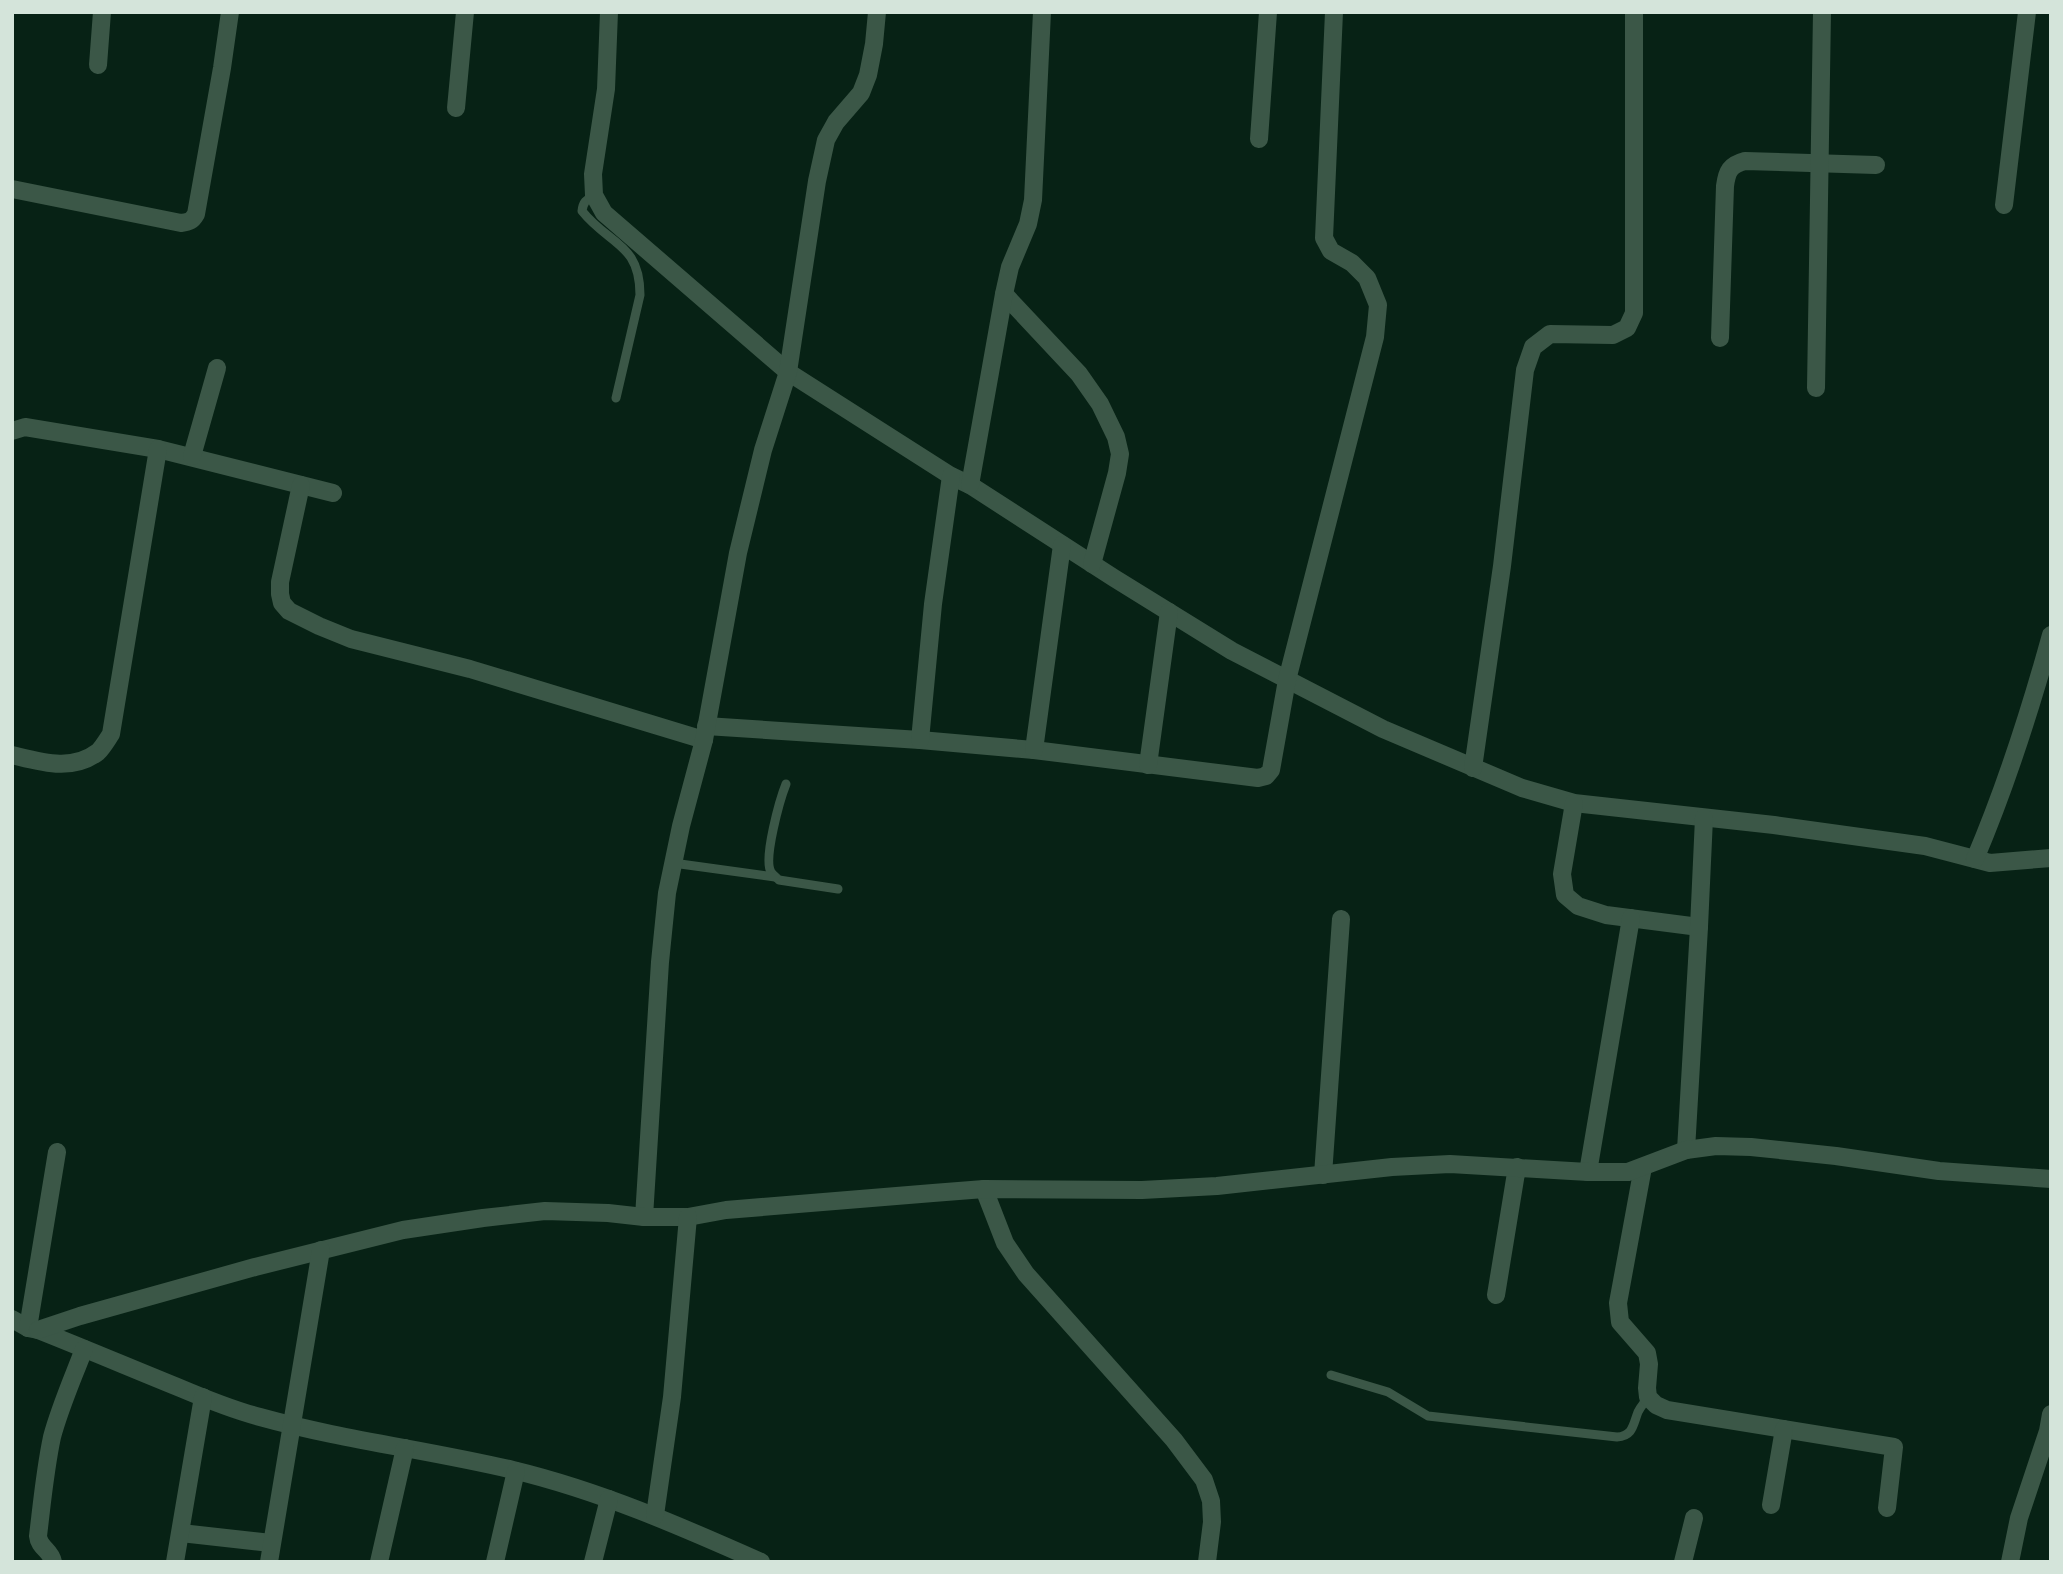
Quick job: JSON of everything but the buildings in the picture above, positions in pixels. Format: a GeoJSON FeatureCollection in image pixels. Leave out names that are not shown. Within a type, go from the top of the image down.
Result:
{"type":"FeatureCollection","features":[{"type":"Feature","properties":{"kind":"street"},"geometry":{"type":"LineString","coordinates":[[98,65],[102,12]]}},
{"type":"Feature","properties":{"kind":"street"},"geometry":{"type":"LineString","coordinates":[[12,189],[181,223],[193,219],[216,106],[230,12]]}},
{"type":"Feature","properties":{"kind":"street"},"geometry":{"type":"LineString","coordinates":[[456,108],[465,12]]}},
{"type":"Feature","properties":{"kind":"street"},"geometry":{"type":"LineString","coordinates":[[609,12],[606,89],[593,174],[594,195],[604,213],[788,372],[1232,650],[1383,729],[1522,788],[1574,803],[1774,825],[1925,846],[1990,863],[2051,858]]}},
{"type":"Feature","properties":{"kind":"street"},"geometry":{"type":"LineString","coordinates":[[645,1217],[660,962],[667,893],[705,733],[738,553],[763,450],[788,372],[817,181],[826,140],[835,122],[861,93],[868,75],[877,12]]}},
{"type":"Feature","properties":{"kind":"street"},"geometry":{"type":"LineString","coordinates":[[970,485],[1003,294],[1034,200],[1042,12]]}},
{"type":"Feature","properties":{"kind":"street"},"geometry":{"type":"LineString","coordinates":[[1259,139],[1268,12]]}},
{"type":"Feature","properties":{"kind":"street"},"geometry":{"type":"LineString","coordinates":[[301,485],[280,582],[282,603],[289,611],[351,639],[705,733],[920,740],[1034,750],[1258,778],[1266,776],[1275,756],[1287,681],[1366,376],[1375,337],[1378,305],[1367,278],[1352,263],[1331,251],[1324,237],[1334,12]]}},
{"type":"Feature","properties":{"kind":"street"},"geometry":{"type":"LineString","coordinates":[[1473,768],[1502,566],[1525,370],[1533,347],[1550,334],[1613,335],[1627,328],[1634,313],[1634,12]]}},
{"type":"Feature","properties":{"kind":"street"},"geometry":{"type":"LineString","coordinates":[[1816,388],[1822,12]]}},
{"type":"Feature","properties":{"kind":"street"},"geometry":{"type":"LineString","coordinates":[[2004,205],[2027,12]]}},
{"type":"Feature","properties":{"kind":"street"},"geometry":{"type":"LineString","coordinates":[[1720,338],[1727,174],[1733,164],[1745,161],[1876,165]]}},
{"type":"Feature","properties":{"kind":"street"},"geometry":{"type":"LineString","coordinates":[[1003,294],[1079,374],[1100,404],[1116,437],[1120,454],[1117,473],[1092,564]]}},
{"type":"Feature","properties":{"kind":"street"},"geometry":{"type":"LineString","coordinates":[[192,456],[217,368]]}},
{"type":"Feature","properties":{"kind":"street"},"geometry":{"type":"LineString","coordinates":[[12,431],[25,427],[158,449],[333,493]]}},
{"type":"Feature","properties":{"kind":"street"},"geometry":{"type":"LineString","coordinates":[[12,755],[50,764],[68,764],[100,751],[111,734],[158,449]]}},
{"type":"Feature","properties":{"kind":"street"},"geometry":{"type":"LineString","coordinates":[[920,740],[933,604],[951,476]]}},
{"type":"Feature","properties":{"kind":"street"},"geometry":{"type":"LineString","coordinates":[[1034,750],[1062,545]]}},
{"type":"Feature","properties":{"kind":"street"},"geometry":{"type":"LineString","coordinates":[[1148,765],[1169,612]]}},
{"type":"Feature","properties":{"kind":"street"},"geometry":{"type":"LineString","coordinates":[[1975,859],[2011,767],[2051,635]]}},
{"type":"Feature","properties":{"kind":"street"},"geometry":{"type":"LineString","coordinates":[[1574,803],[1562,874],[1565,895],[1578,906],[1606,915],[1699,927]]}},
{"type":"Feature","properties":{"kind":"street"},"geometry":{"type":"LineString","coordinates":[[1686,1150],[1704,818]]}},
{"type":"Feature","properties":{"kind":"street"},"geometry":{"type":"LineString","coordinates":[[1588,1172],[1631,918]]}},
{"type":"Feature","properties":{"kind":"street"},"geometry":{"type":"LineString","coordinates":[[1324,1175],[1341,919]]}},
{"type":"Feature","properties":{"kind":"street"},"geometry":{"type":"LineString","coordinates":[[26,1326],[90,1313],[403,1230],[545,1211],[688,1217],[726,1210],[984,1189],[1142,1191],[1450,1164],[1628,1172],[1686,1150],[1716,1146],[1751,1147],[1939,1171],[2051,1179]]}},
{"type":"Feature","properties":{"kind":"street"},"geometry":{"type":"LineString","coordinates":[[26,1326],[58,1152]]}},
{"type":"Feature","properties":{"kind":"street"},"geometry":{"type":"LineString","coordinates":[[1496,1295],[1517,1167]]}},
{"type":"Feature","properties":{"kind":"street"},"geometry":{"type":"LineString","coordinates":[[1643,1167],[1618,1303],[1620,1322],[1647,1353],[1648,1397],[1667,1410],[1894,1447],[1887,1508]]}},
{"type":"Feature","properties":{"kind":"street"},"geometry":{"type":"LineString","coordinates":[[984,1189],[1005,1243],[1026,1274],[1174,1440],[1204,1480],[1211,1501],[1212,1522],[1207,1562]]}},
{"type":"Feature","properties":{"kind":"street"},"geometry":{"type":"LineString","coordinates":[[655,1515],[672,1397],[688,1217]]}},
{"type":"Feature","properties":{"kind":"street"},"geometry":{"type":"LineString","coordinates":[[268,1562],[321,1250]]}},
{"type":"Feature","properties":{"kind":"street"},"geometry":{"type":"LineString","coordinates":[[26,1326],[256,1417],[516,1471],[655,1515],[761,1562]]}},
{"type":"Feature","properties":{"kind":"street"},"geometry":{"type":"LineString","coordinates":[[54,1562],[52,1555],[40,1545],[38,1536],[46,1469],[52,1437],[84,1349]]}},
{"type":"Feature","properties":{"kind":"street"},"geometry":{"type":"LineString","coordinates":[[175,1562],[203,1397]]}},
{"type":"Feature","properties":{"kind":"street"},"geometry":{"type":"LineString","coordinates":[[2010,1562],[2019,1518],[2050,1426]]}},
{"type":"Feature","properties":{"kind":"street"},"geometry":{"type":"LineString","coordinates":[[1772,1506],[1784,1429]]}},
{"type":"Feature","properties":{"kind":"street"},"geometry":{"type":"LineString","coordinates":[[379,1562],[405,1448]]}},
{"type":"Feature","properties":{"kind":"street"},"geometry":{"type":"LineString","coordinates":[[495,1562],[516,1471]]}},
{"type":"Feature","properties":{"kind":"street"},"geometry":{"type":"LineString","coordinates":[[593,1562],[609,1499]]}},
{"type":"Feature","properties":{"kind":"street"},"geometry":{"type":"LineString","coordinates":[[1683,1562],[1694,1518]]}},
{"type":"Feature","properties":{"kind":"street"},"geometry":{"type":"LineString","coordinates":[[181,1533],[271,1544]]}},
{"type":"Feature","properties":{"kind":"lane"},"geometry":{"type":"LineString","coordinates":[[594,195],[586,199],[582,211],[625,249],[640,278],[640,295],[615,398]]}},
{"type":"Feature","properties":{"kind":"lane"},"geometry":{"type":"LineString","coordinates":[[786,784],[779,803],[769,865],[771,874],[779,880],[838,889]]}},
{"type":"Feature","properties":{"kind":"lane"},"geometry":{"type":"LineString","coordinates":[[673,863],[775,877]]}},
{"type":"Feature","properties":{"kind":"lane"},"geometry":{"type":"LineString","coordinates":[[1331,1375],[1388,1392],[1428,1416],[1617,1437],[1630,1432],[1641,1406],[1648,1397]]}}]}
